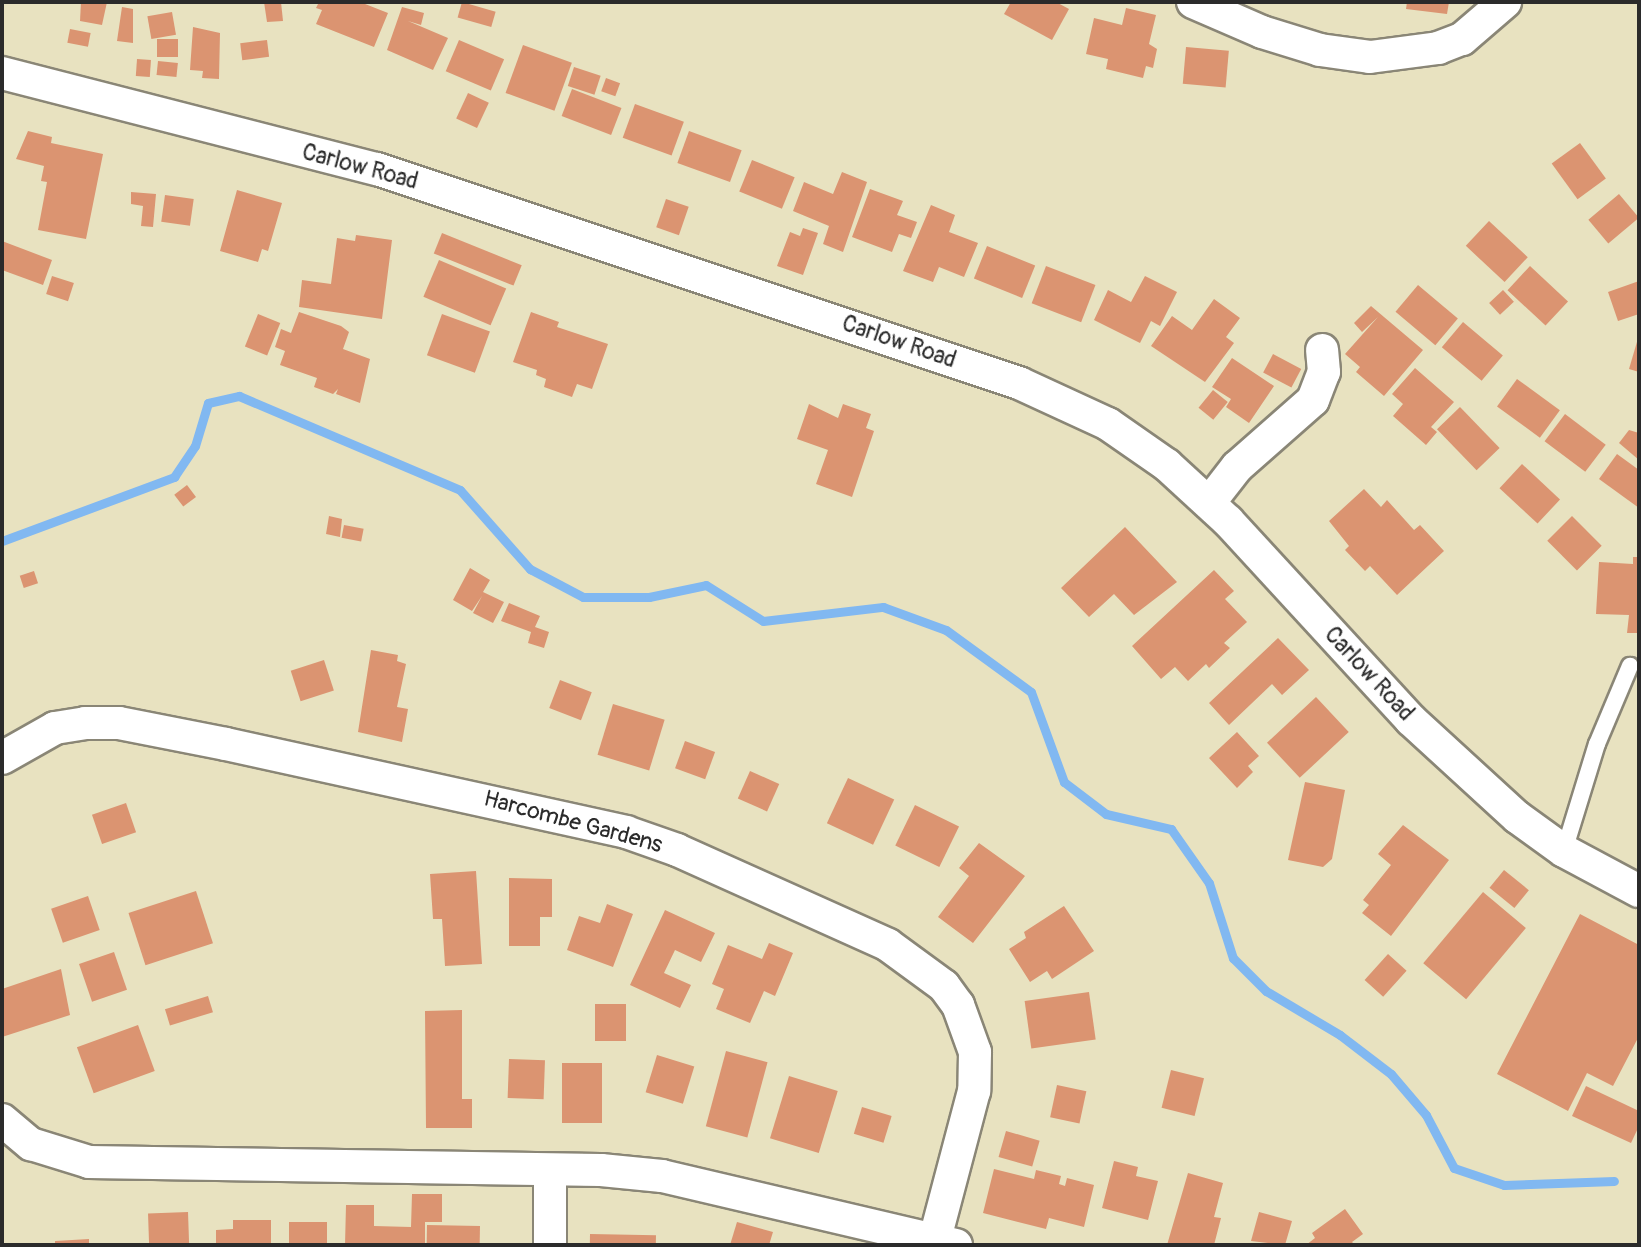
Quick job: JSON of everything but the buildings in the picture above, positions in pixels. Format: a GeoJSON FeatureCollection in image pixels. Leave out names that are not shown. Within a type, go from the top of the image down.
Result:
{"type":"FeatureCollection","features":[{"type":"Feature","properties":{"kind":"street"},"geometry":{"type":"LineString","coordinates":[[1193,2],[1262,32],[1320,50],[1370,57],[1438,48],[1462,39],[1505,2]]}},
{"type":"Feature","properties":{"kind":"street","name":"Carlow Road"},"geometry":{"type":"LineString","coordinates":[[2,73],[377,169],[1019,383],[1108,424],[1167,465],[1209,503],[1411,720],[1517,817],[1564,851],[1639,891]]}},
{"type":"Feature","properties":{"kind":"street"},"geometry":{"type":"LineString","coordinates":[[1209,503],[1237,467],[1313,400],[1324,372],[1322,350]]}},
{"type":"Feature","properties":{"kind":"street","name":"Harcombe Gardens"},"geometry":{"type":"LineString","coordinates":[[2,758],[55,728],[85,723],[119,723],[626,832],[677,850],[888,945],[944,986],[958,1005],[975,1052],[974,1091],[945,1242],[662,1176],[550,1170],[89,1163],[31,1144],[2,1120]]}},
{"type":"Feature","properties":{"kind":"street"},"geometry":{"type":"LineString","coordinates":[[550,1170],[550,1245]]}},
{"type":"Feature","properties":{"kind":"lane"},"geometry":{"type":"LineString","coordinates":[[1564,851],[1597,744],[1630,666]]}},
{"type":"Feature","properties":{"kind":"waterway"},"geometry":{"type":"LineString","coordinates":[[2,541],[174,477],[195,446],[208,403],[239,396],[460,490],[530,569],[583,597],[649,597],[706,585],[763,621],[883,607],[946,630],[1031,692],[1064,782],[1106,814],[1171,829],[1209,883],[1233,958],[1266,991],[1340,1035],[1391,1074],[1426,1115],[1454,1168],[1504,1185],[1614,1181]]}}]}
